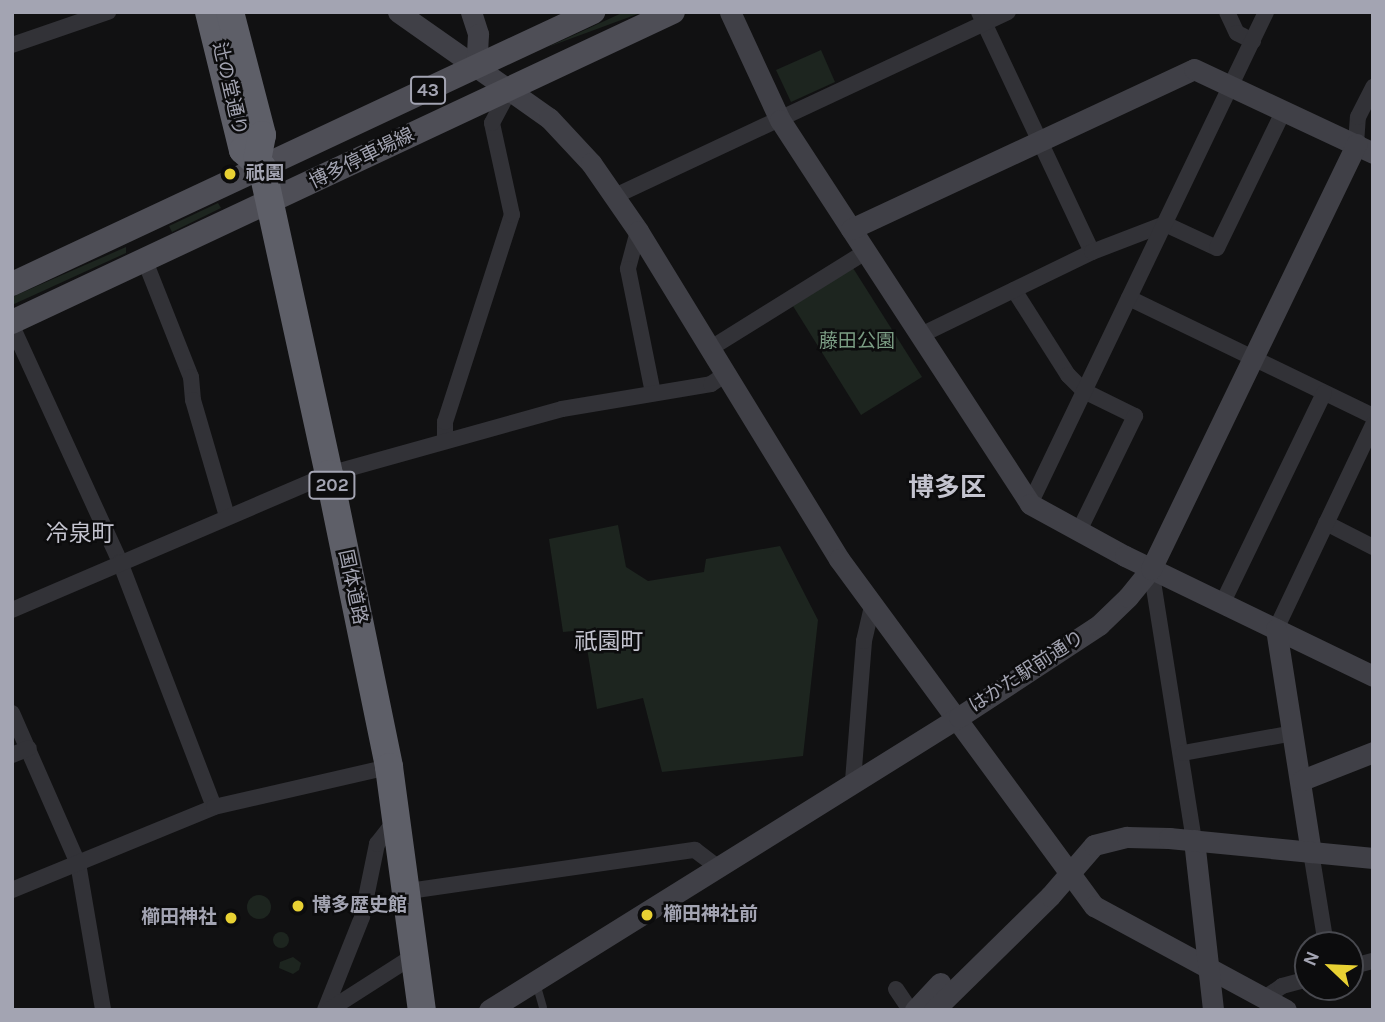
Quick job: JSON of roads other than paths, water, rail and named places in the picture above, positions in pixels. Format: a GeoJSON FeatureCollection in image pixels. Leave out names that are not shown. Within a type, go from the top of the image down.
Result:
{"type":"FeatureCollection","features":[{"type":"Feature","properties":{"kind":"highway","name":"辻の堂通り"},"geometry":{"type":"LineString","coordinates":[[209,12],[243,150],[260,163]]}},
{"type":"Feature","properties":{"kind":"highway","name":"辻の堂通り"},"geometry":{"type":"LineString","coordinates":[[230,12],[262,135],[260,163]]}},
{"type":"Feature","properties":{"kind":"highway","name":"国体道路"},"geometry":{"type":"LineString","coordinates":[[260,163],[267,205],[329,474],[389,767],[409,891],[422,1010]]}},
{"type":"Feature","properties":{"kind":"main road","name":"博多停車場線"},"geometry":{"type":"LineString","coordinates":[[12,284],[260,163],[477,68],[593,12]]}},
{"type":"Feature","properties":{"kind":"main road","name":"博多停車場線"},"geometry":{"type":"LineString","coordinates":[[12,324],[673,12]]}},
{"type":"Feature","properties":{"kind":"street"},"geometry":{"type":"LineString","coordinates":[[12,46],[85,16],[108,12]]}},
{"type":"Feature","properties":{"kind":"street"},"geometry":{"type":"LineString","coordinates":[[398,12],[549,118],[615,196],[711,348],[797,494],[872,605],[958,717],[1094,906],[1286,1010]]}},
{"type":"Feature","properties":{"kind":"street"},"geometry":{"type":"LineString","coordinates":[[471,12],[478,34],[477,68]]}},
{"type":"Feature","properties":{"kind":"street"},"geometry":{"type":"LineString","coordinates":[[730,12],[780,120],[1030,504],[1152,569],[1373,676]]}},
{"type":"Feature","properties":{"kind":"street"},"geometry":{"type":"LineString","coordinates":[[615,196],[780,120],[982,18],[1008,12]]}},
{"type":"Feature","properties":{"kind":"street"},"geometry":{"type":"LineString","coordinates":[[1227,12],[1237,33],[1253,41]]}},
{"type":"Feature","properties":{"kind":"street"},"geometry":{"type":"LineString","coordinates":[[1030,504],[1266,12]]}},
{"type":"Feature","properties":{"kind":"street"},"geometry":{"type":"LineString","coordinates":[[982,18],[1092,251]]}},
{"type":"Feature","properties":{"kind":"street"},"geometry":{"type":"LineString","coordinates":[[851,229],[1187,71],[1202,71],[1364,148]]}},
{"type":"Feature","properties":{"kind":"street","name":"はかた駅前通り"},"geometry":{"type":"LineString","coordinates":[[1364,148],[1368,100],[1373,86]]}},
{"type":"Feature","properties":{"kind":"street"},"geometry":{"type":"LineString","coordinates":[[445,440],[445,422],[512,215],[492,123],[510,89]]}},
{"type":"Feature","properties":{"kind":"street"},"geometry":{"type":"LineString","coordinates":[[921,335],[1092,251],[1165,224],[1217,248],[1284,110]]}},
{"type":"Feature","properties":{"kind":"street","name":"はかた駅前通り"},"geometry":{"type":"LineString","coordinates":[[489,1010],[715,865],[958,717],[1099,625],[1152,569],[1254,358],[1373,130]]}},
{"type":"Feature","properties":{"kind":"street"},"geometry":{"type":"LineString","coordinates":[[638,231],[628,270],[653,393]]}},
{"type":"Feature","properties":{"kind":"street"},"geometry":{"type":"LineString","coordinates":[[711,348],[865,252]]}},
{"type":"Feature","properties":{"kind":"street"},"geometry":{"type":"LineString","coordinates":[[145,261],[191,377],[193,400],[227,516]]}},
{"type":"Feature","properties":{"kind":"street"},"geometry":{"type":"LineString","coordinates":[[1014,290],[1068,375],[1084,391],[1135,416],[1079,531]]}},
{"type":"Feature","properties":{"kind":"street"},"geometry":{"type":"LineString","coordinates":[[1129,298],[1373,416]]}},
{"type":"Feature","properties":{"kind":"street"},"geometry":{"type":"LineString","coordinates":[[12,324],[120,562],[214,807]]}},
{"type":"Feature","properties":{"kind":"street"},"geometry":{"type":"LineString","coordinates":[[12,610],[227,516],[301,490],[329,474],[562,409],[711,384],[726,374]]}},
{"type":"Feature","properties":{"kind":"street"},"geometry":{"type":"LineString","coordinates":[[1223,602],[1324,393]]}},
{"type":"Feature","properties":{"kind":"street"},"geometry":{"type":"LineString","coordinates":[[1324,931],[1302,780],[1276,629],[1373,425]]}},
{"type":"Feature","properties":{"kind":"street"},"geometry":{"type":"LineString","coordinates":[[1326,523],[1373,547]]}},
{"type":"Feature","properties":{"kind":"street"},"geometry":{"type":"LineString","coordinates":[[1152,569],[1183,753],[1213,1010]]}},
{"type":"Feature","properties":{"kind":"street"},"geometry":{"type":"LineString","coordinates":[[853,782],[864,641],[872,605]]}},
{"type":"Feature","properties":{"kind":"street"},"geometry":{"type":"LineString","coordinates":[[12,713],[78,863],[103,1010]]}},
{"type":"Feature","properties":{"kind":"street"},"geometry":{"type":"LineString","coordinates":[[1183,753],[1294,733]]}},
{"type":"Feature","properties":{"kind":"street"},"geometry":{"type":"LineString","coordinates":[[12,755],[29,748]]}},
{"type":"Feature","properties":{"kind":"street"},"geometry":{"type":"LineString","coordinates":[[1302,780],[1373,752]]}},
{"type":"Feature","properties":{"kind":"street"},"geometry":{"type":"LineString","coordinates":[[12,890],[214,807],[389,767]]}},
{"type":"Feature","properties":{"kind":"street"},"geometry":{"type":"LineString","coordinates":[[327,1010],[362,917],[377,844],[397,818]]}},
{"type":"Feature","properties":{"kind":"street"},"geometry":{"type":"LineString","coordinates":[[934,1010],[1050,896],[1094,845],[1127,837],[1194,840],[1373,858]]}},
{"type":"Feature","properties":{"kind":"street"},"geometry":{"type":"LineString","coordinates":[[409,891],[695,850],[715,865]]}},
{"type":"Feature","properties":{"kind":"street"},"geometry":{"type":"LineString","coordinates":[[896,989],[913,1010],[972,949],[1044,886],[1070,870]]}},
{"type":"Feature","properties":{"kind":"street"},"geometry":{"type":"LineString","coordinates":[[327,1010],[415,955]]}},
{"type":"Feature","properties":{"kind":"street"},"geometry":{"type":"LineString","coordinates":[[1264,999],[1282,986],[1294,983]]}},
{"type":"Feature","properties":{"kind":"lane"},"geometry":{"type":"LineString","coordinates":[[535,980],[542,1007]]}},
{"type":"Feature","properties":{"kind":"place","name":"祇園"},"geometry":{"type":"Point","coordinates":[230,174]}},
{"type":"Feature","properties":{"kind":"place","name":"博多歴史館"},"geometry":{"type":"Point","coordinates":[298,906]}},
{"type":"Feature","properties":{"kind":"place","name":"櫛田神社前"},"geometry":{"type":"Point","coordinates":[647,915]}},
{"type":"Feature","properties":{"kind":"place","name":"櫛田神社"},"geometry":{"type":"Point","coordinates":[231,918]}},
{"type":"Feature","properties":{"kind":"district","name":"博多区"},"geometry":{"type":"Point","coordinates":[947,488]}},
{"type":"Feature","properties":{"kind":"district","name":"冷泉町"},"geometry":{"type":"Point","coordinates":[80,534]}},
{"type":"Feature","properties":{"kind":"district","name":"祇園町"},"geometry":{"type":"Point","coordinates":[609,642]}},
{"type":"Feature","properties":{"kind":"park label","name":"藤田公園"},"geometry":{"type":"Point","coordinates":[857,342]}}]}
